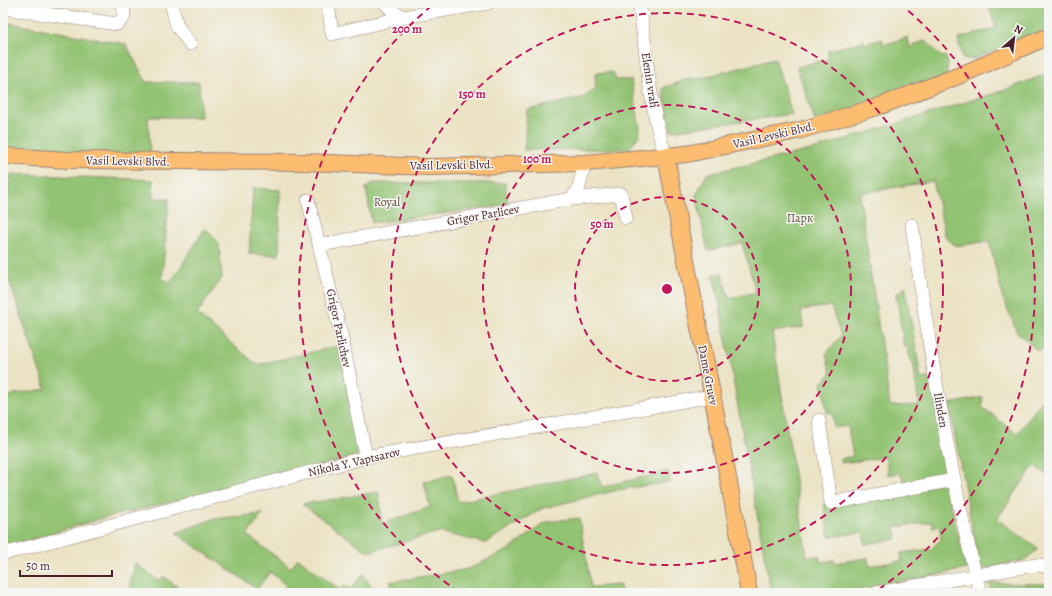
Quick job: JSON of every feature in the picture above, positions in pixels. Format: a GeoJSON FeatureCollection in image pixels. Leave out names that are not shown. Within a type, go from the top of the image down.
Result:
{"type":"FeatureCollection","features":[{"type":"Feature","properties":{"kind":"main road","name":"Vasil Levski Blvd."},"geometry":{"type":"LineString","coordinates":[[3,156],[68,160],[304,162],[429,167],[585,163],[687,154],[801,130],[880,106],[964,74],[1049,36]]}},
{"type":"Feature","properties":{"kind":"main road","name":"Dame Gruev"},"geometry":{"type":"LineString","coordinates":[[666,156],[712,396],[730,479],[750,593]]}},
{"type":"Feature","properties":{"kind":"street"},"geometry":{"type":"LineString","coordinates":[[3,8],[117,24],[124,17],[123,3]]}},
{"type":"Feature","properties":{"kind":"street"},"geometry":{"type":"LineString","coordinates":[[171,3],[177,26],[190,44]]}},
{"type":"Feature","properties":{"kind":"street"},"geometry":{"type":"LineString","coordinates":[[328,3],[332,34],[404,17],[488,3]]}},
{"type":"Feature","properties":{"kind":"street"},"geometry":{"type":"LineString","coordinates":[[385,3],[394,12],[404,17]]}},
{"type":"Feature","properties":{"kind":"street","name":"Elenin vrah"},"geometry":{"type":"LineString","coordinates":[[639,3],[651,89],[660,139],[666,156]]}},
{"type":"Feature","properties":{"kind":"street"},"geometry":{"type":"LineString","coordinates":[[570,199],[578,190],[585,163]]}},
{"type":"Feature","properties":{"kind":"street","name":"Grigor Parlicev"},"geometry":{"type":"LineString","coordinates":[[320,245],[570,199],[622,194],[626,218]]}},
{"type":"Feature","properties":{"kind":"street","name":"Grigor Parlichev"},"geometry":{"type":"LineString","coordinates":[[308,200],[341,334],[366,457]]}},
{"type":"Feature","properties":{"kind":"street","name":"Ilinden"},"geometry":{"type":"LineString","coordinates":[[912,225],[939,400],[954,480],[980,593]]}},
{"type":"Feature","properties":{"kind":"street","name":"Nikola Y. Vaptsarov"},"geometry":{"type":"LineString","coordinates":[[3,554],[366,457],[712,396]]}},
{"type":"Feature","properties":{"kind":"street"},"geometry":{"type":"LineString","coordinates":[[819,420],[831,503],[954,480]]}},
{"type":"Feature","properties":{"kind":"street"},"geometry":{"type":"LineString","coordinates":[[877,593],[975,574],[1028,566],[1039,565],[1049,567]]}},
{"type":"Feature","properties":{"kind":"green space"},"geometry":{"type":"Polygon","coordinates":[[[988,3],[1049,3],[1049,28],[974,59],[963,59],[958,40],[960,38],[996,28],[988,3]]]}},
{"type":"Feature","properties":{"kind":"green space"},"geometry":{"type":"Polygon","coordinates":[[[3,22],[126,44],[146,82],[199,82],[201,117],[148,117],[150,156],[3,149],[3,22]]]}},
{"type":"Feature","properties":{"kind":"green space"},"geometry":{"type":"Polygon","coordinates":[[[908,37],[910,48],[925,40],[942,57],[945,56],[948,63],[946,79],[815,121],[797,67],[829,59],[827,51],[864,41],[865,44],[882,39],[884,45],[908,37]]]}},
{"type":"Feature","properties":{"kind":"green space"},"geometry":{"type":"Polygon","coordinates":[[[775,59],[792,114],[671,131],[663,88],[691,78],[697,79],[775,59]]]}},
{"type":"Feature","properties":{"kind":"green space"},"geometry":{"type":"Polygon","coordinates":[[[613,72],[616,80],[631,80],[640,128],[639,136],[629,149],[524,150],[527,110],[584,97],[596,89],[595,73],[613,72]]]}},
{"type":"Feature","properties":{"kind":"green space","name":"Парк"},"geometry":{"type":"Polygon","coordinates":[[[1049,73],[1049,350],[1044,347],[1039,352],[1017,332],[1003,298],[989,241],[956,246],[946,238],[933,181],[862,193],[860,198],[890,406],[919,405],[913,362],[910,361],[908,347],[904,347],[896,293],[902,292],[905,286],[921,379],[936,377],[953,473],[906,485],[900,473],[888,475],[886,457],[842,463],[840,459],[853,456],[848,426],[834,428],[832,412],[827,413],[822,383],[831,373],[826,354],[841,336],[831,306],[801,310],[803,327],[772,332],[807,557],[819,556],[820,562],[834,560],[834,563],[868,558],[869,566],[902,561],[901,553],[931,549],[941,539],[939,526],[933,527],[932,522],[895,527],[897,539],[865,544],[863,532],[829,537],[824,504],[945,482],[967,569],[842,593],[771,593],[723,322],[713,275],[722,273],[729,299],[756,292],[742,243],[708,251],[696,195],[707,174],[815,149],[1008,89],[1049,73]]]}},
{"type":"Feature","properties":{"kind":"green space"},"geometry":{"type":"Polygon","coordinates":[[[11,174],[153,180],[154,198],[169,199],[162,279],[171,282],[205,228],[219,244],[222,278],[197,314],[257,365],[338,346],[361,446],[355,457],[100,519],[3,548],[3,399],[15,394],[46,389],[3,263],[3,220],[11,174]]]}},
{"type":"Feature","properties":{"kind":"green space","name":"Royal"},"geometry":{"type":"Polygon","coordinates":[[[373,183],[505,183],[508,205],[372,223],[366,188],[373,183]]]}},
{"type":"Feature","properties":{"kind":"green space"},"geometry":{"type":"Polygon","coordinates":[[[253,188],[280,190],[279,255],[249,254],[253,188]]]}},
{"type":"Feature","properties":{"kind":"green space"},"geometry":{"type":"Polygon","coordinates":[[[1049,392],[1049,476],[1034,466],[997,519],[1038,549],[1025,560],[980,570],[949,404],[983,397],[982,407],[1017,434],[1049,392]]]}},
{"type":"Feature","properties":{"kind":"green space"},"geometry":{"type":"Polygon","coordinates":[[[669,471],[670,482],[618,490],[543,508],[485,543],[439,532],[368,552],[302,504],[379,492],[382,524],[430,507],[424,482],[452,475],[458,502],[597,473],[602,487],[669,471]]]}},
{"type":"Feature","properties":{"kind":"green space"},"geometry":{"type":"Polygon","coordinates":[[[263,514],[247,535],[291,568],[298,558],[340,590],[344,585],[351,589],[363,574],[376,593],[283,593],[286,585],[270,572],[257,589],[176,533],[213,519],[263,514]]]}},
{"type":"Feature","properties":{"kind":"green space"},"geometry":{"type":"Polygon","coordinates":[[[579,518],[591,587],[620,585],[621,593],[395,593],[390,582],[468,569],[510,549],[546,522],[579,518]]]}},
{"type":"Feature","properties":{"kind":"green space"},"geometry":{"type":"Polygon","coordinates":[[[135,563],[159,581],[163,576],[185,593],[139,593],[130,586],[135,563]]]}},
{"type":"Feature","properties":{"kind":"green space"},"geometry":{"type":"Polygon","coordinates":[[[988,583],[1049,584],[1049,593],[994,593],[988,583]]]}}]}
